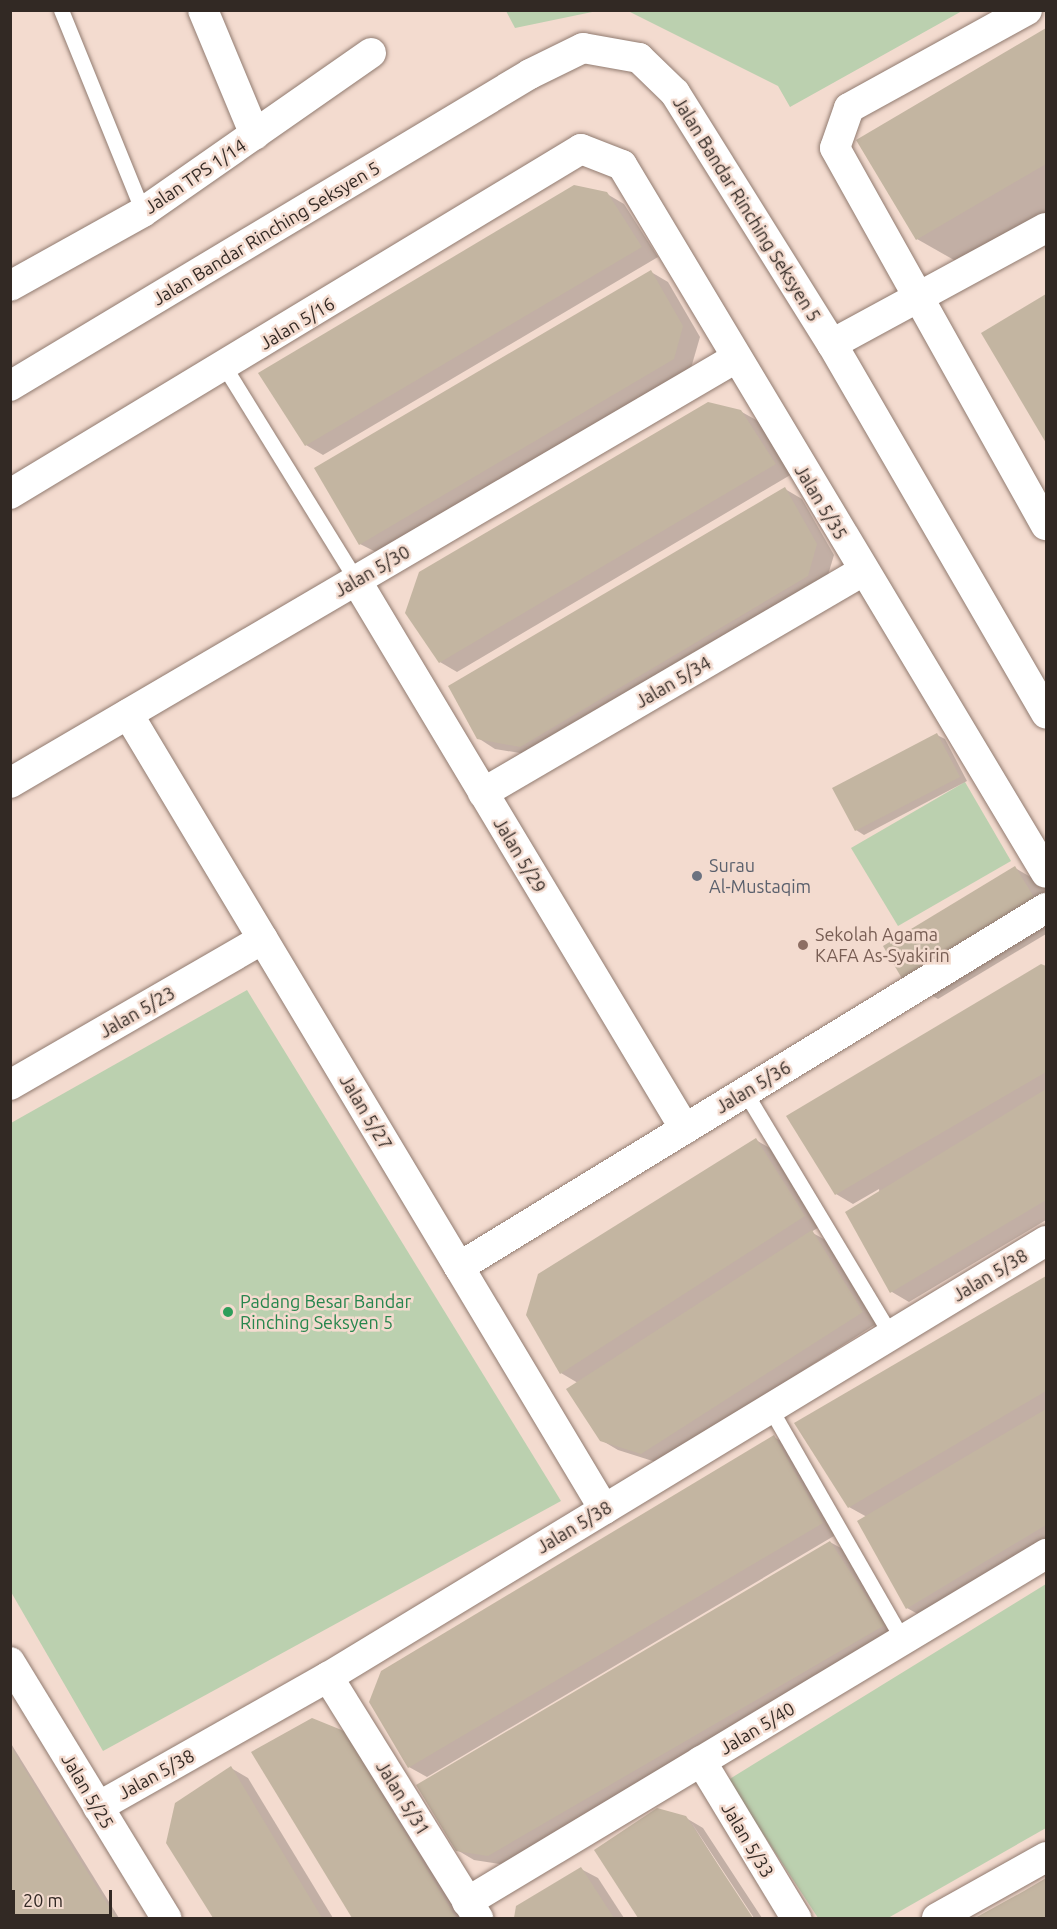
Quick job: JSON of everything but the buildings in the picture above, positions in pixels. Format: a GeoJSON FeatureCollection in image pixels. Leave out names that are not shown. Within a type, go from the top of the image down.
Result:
{"type":"FeatureCollection","features":[{"type":"Feature","properties":{"kind":"street"},"geometry":{"type":"LineString","coordinates":[[203,10],[255,135]]}},
{"type":"Feature","properties":{"kind":"street"},"geometry":{"type":"LineString","coordinates":[[1026,10],[849,108],[836,148],[923,298],[1047,525]]}},
{"type":"Feature","properties":{"kind":"street","name":"Jalan Bandar Rinching Seksyen 5"},"geometry":{"type":"LineString","coordinates":[[10,386],[530,74],[583,48],[639,58],[675,93],[832,344],[1047,713]]}},
{"type":"Feature","properties":{"kind":"street","name":"Jalan TPS 1/14"},"geometry":{"type":"LineString","coordinates":[[12,281],[143,212],[371,53]]}},
{"type":"Feature","properties":{"kind":"street","name":"Jalan 5/35"},"geometry":{"type":"LineString","coordinates":[[581,149],[622,165],[734,358],[1047,873]]}},
{"type":"Feature","properties":{"kind":"street","name":"Jalan 5/16"},"geometry":{"type":"LineString","coordinates":[[10,494],[581,149]]}},
{"type":"Feature","properties":{"kind":"street"},"geometry":{"type":"LineString","coordinates":[[832,344],[923,298],[1047,228]]}},
{"type":"Feature","properties":{"kind":"street","name":"Jalan 5/30"},"geometry":{"type":"LineString","coordinates":[[13,777],[128,714],[734,358]]}},
{"type":"Feature","properties":{"kind":"street","name":"Jalan 5/34"},"geometry":{"type":"LineString","coordinates":[[483,793],[863,571]]}},
{"type":"Feature","properties":{"kind":"street","name":"Jalan 5/29"},"geometry":{"type":"LineString","coordinates":[[356,580],[685,1129]]}},
{"type":"Feature","properties":{"kind":"street","name":"Jalan 5/27"},"geometry":{"type":"LineString","coordinates":[[128,714],[604,1509]]}},
{"type":"Feature","properties":{"kind":"street","name":"Jalan 5/36"},"geometry":{"type":"LineString","coordinates":[[459,1267],[1047,908]]}},
{"type":"Feature","properties":{"kind":"street","name":"Jalan 5/23"},"geometry":{"type":"LineString","coordinates":[[10,1085],[263,939]]}},
{"type":"Feature","properties":{"kind":"street","name":"Jalan 5/38"},"geometry":{"type":"LineString","coordinates":[[98,1807],[328,1677],[1047,1241]]}},
{"type":"Feature","properties":{"kind":"street","name":"Jalan 5/40"},"geometry":{"type":"LineString","coordinates":[[472,1910],[701,1761],[1047,1554]]}},
{"type":"Feature","properties":{"kind":"street","name":"Jalan 5/25"},"geometry":{"type":"LineString","coordinates":[[10,1662],[166,1918]]}},
{"type":"Feature","properties":{"kind":"street","name":"Jalan 5/31"},"geometry":{"type":"LineString","coordinates":[[328,1677],[472,1910]]}},
{"type":"Feature","properties":{"kind":"street","name":"Jalan 5/33"},"geometry":{"type":"LineString","coordinates":[[701,1761],[796,1918]]}},
{"type":"Feature","properties":{"kind":"street"},"geometry":{"type":"LineString","coordinates":[[937,1918],[1047,1857]]}},
{"type":"Feature","properties":{"kind":"lane"},"geometry":{"type":"LineString","coordinates":[[61,10],[143,212]]}},
{"type":"Feature","properties":{"kind":"lane"},"geometry":{"type":"LineString","coordinates":[[224,366],[356,580]]}},
{"type":"Feature","properties":{"kind":"lane"},"geometry":{"type":"LineString","coordinates":[[745,1092],[891,1335]]}},
{"type":"Feature","properties":{"kind":"lane"},"geometry":{"type":"LineString","coordinates":[[770,1408],[903,1640]]}},
{"type":"Feature","properties":{"kind":"green space"},"geometry":{"type":"Polygon","coordinates":[[[506,11],[597,11],[515,28],[506,11]]]}},
{"type":"Feature","properties":{"kind":"green space"},"geometry":{"type":"Polygon","coordinates":[[[628,11],[962,11],[790,107],[778,86],[628,11]]]}},
{"type":"Feature","properties":{"kind":"green space"},"geometry":{"type":"Polygon","coordinates":[[[965,782],[1011,861],[898,926],[851,848],[965,782]]]}},
{"type":"Feature","properties":{"kind":"green space","name":"Padang Besar Bandar Rinching Seksyen 5"},"geometry":{"type":"Polygon","coordinates":[[[247,990],[561,1501],[103,1751],[11,1592],[11,1123],[247,990]]]}},
{"type":"Feature","properties":{"kind":"green space"},"geometry":{"type":"Polygon","coordinates":[[[1046,1584],[1046,1828],[888,1918],[818,1918],[728,1780],[1046,1584]]]}},
{"type":"Feature","properties":{"kind":"place","name":"Surau Al-Mustaqim"},"geometry":{"type":"Point","coordinates":[697,876]}},
{"type":"Feature","properties":{"kind":"place","name":"Sekolah Agama KAFA As-Syakirin"},"geometry":{"type":"Point","coordinates":[803,945]}},
{"type":"Feature","properties":{"kind":"place","name":"Padang Besar Bandar Rinching Seksyen 5"},"geometry":{"type":"Point","coordinates":[228,1312]}}]}
